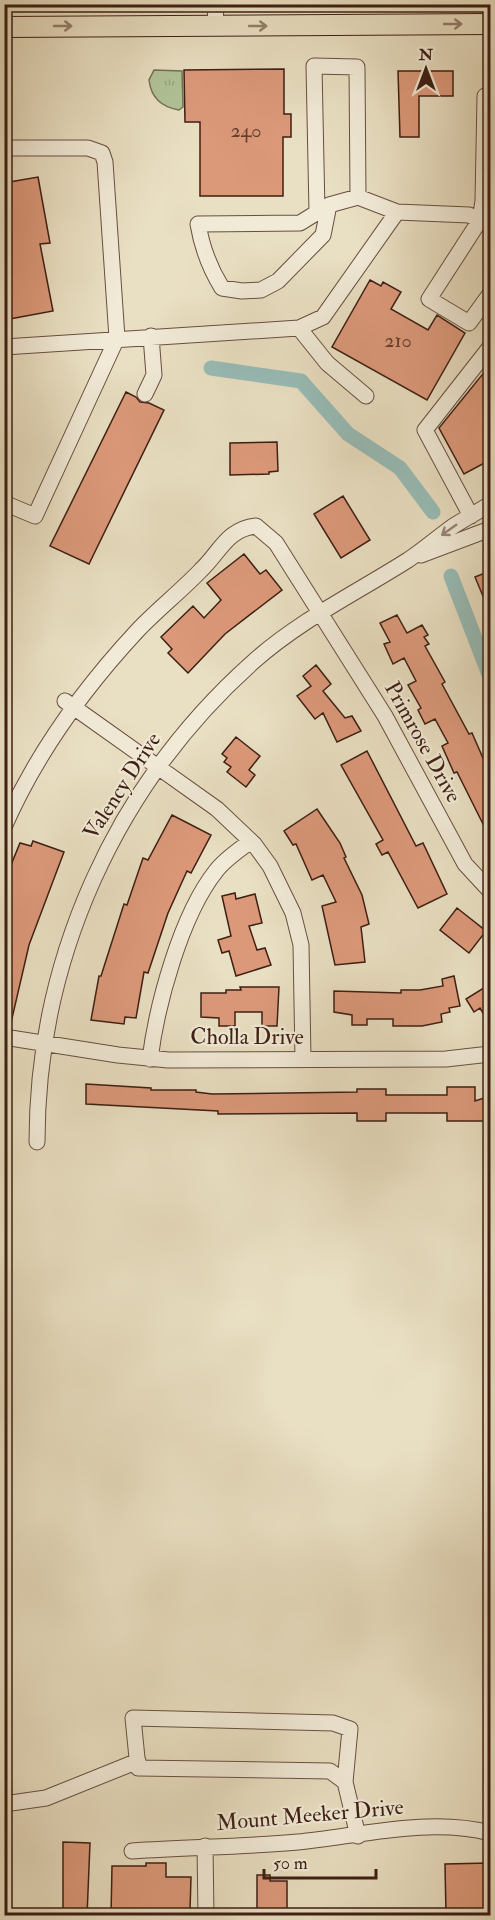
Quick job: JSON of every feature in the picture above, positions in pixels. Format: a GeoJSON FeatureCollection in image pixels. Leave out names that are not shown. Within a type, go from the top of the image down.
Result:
{"type":"FeatureCollection","features":[{"type":"Feature","properties":{"kind":"main road"},"geometry":{"type":"LineString","coordinates":[[4,27],[490,24]]}},
{"type":"Feature","properties":{"kind":"street"},"geometry":{"type":"LineString","coordinates":[[215,26],[216,4]]}},
{"type":"Feature","properties":{"kind":"street"},"geometry":{"type":"LineString","coordinates":[[358,197],[357,67],[314,66],[323,208],[323,235],[278,281],[261,290],[242,291],[222,288],[212,272],[202,247],[198,224],[300,223],[323,208],[358,197],[397,212],[469,215],[485,222]]}},
{"type":"Feature","properties":{"kind":"street"},"geometry":{"type":"LineString","coordinates":[[485,96],[483,201],[485,222],[429,299],[469,323],[490,294]]}},
{"type":"Feature","properties":{"kind":"street"},"geometry":{"type":"LineString","coordinates":[[4,148],[88,148],[102,153],[105,162],[117,338],[34,516],[4,503]]}},
{"type":"Feature","properties":{"kind":"street"},"geometry":{"type":"LineString","coordinates":[[4,347],[299,328],[323,317],[397,212]]}},
{"type":"Feature","properties":{"kind":"street"},"geometry":{"type":"LineString","coordinates":[[299,328],[327,363],[366,396]]}},
{"type":"Feature","properties":{"kind":"street"},"geometry":{"type":"LineString","coordinates":[[145,394],[154,375],[151,336]]}},
{"type":"Feature","properties":{"kind":"street"},"geometry":{"type":"LineString","coordinates":[[471,516],[425,430],[490,347]]}},
{"type":"Feature","properties":{"kind":"street","name":"Valency Drive"},"geometry":{"type":"LineString","coordinates":[[37,1142],[38,1099],[44,1044],[55,986],[79,913],[111,840],[157,768],[191,724],[240,674],[320,611],[410,559],[490,504]]}},
{"type":"Feature","properties":{"kind":"street","name":"Primrose Drive"},"geometry":{"type":"LineString","coordinates":[[69,704],[138,630],[203,568],[234,532],[256,526],[276,543],[320,611],[396,736],[465,864],[490,891]]}},
{"type":"Feature","properties":{"kind":"street","name":"Valency Drive"},"geometry":{"type":"LineString","coordinates":[[410,559],[490,529]]}},
{"type":"Feature","properties":{"kind":"street"},"geometry":{"type":"LineString","coordinates":[[4,827],[69,704],[217,809],[251,841],[278,880],[297,926],[302,963],[303,1059]]}},
{"type":"Feature","properties":{"kind":"street"},"geometry":{"type":"LineString","coordinates":[[150,1059],[162,995],[176,951],[197,904],[215,872],[251,841]]}},
{"type":"Feature","properties":{"kind":"street","name":"Cholla Drive"},"geometry":{"type":"LineString","coordinates":[[4,1037],[150,1059],[446,1059],[490,1054]]}},
{"type":"Feature","properties":{"kind":"street"},"geometry":{"type":"LineString","coordinates":[[345,1782],[330,1771],[138,1768],[133,1718],[333,1723],[350,1729],[345,1782],[358,1836]]}},
{"type":"Feature","properties":{"kind":"street"},"geometry":{"type":"LineString","coordinates":[[4,1804],[46,1798],[138,1761]]}},
{"type":"Feature","properties":{"kind":"street","name":"Mount Meeker Drive"},"geometry":{"type":"LineString","coordinates":[[132,1851],[268,1844],[435,1828],[490,1833]]}},
{"type":"Feature","properties":{"kind":"street"},"geometry":{"type":"LineString","coordinates":[[205,1846],[206,1916]]}},
{"type":"Feature","properties":{"kind":"green space"},"geometry":{"type":"Polygon","coordinates":[[[154,70],[182,71],[183,107],[179,110],[167,107],[155,97],[149,80],[154,70]]]}},
{"type":"Feature","properties":{"kind":"building"},"geometry":{"type":"Polygon","coordinates":[[[284,69],[284,114],[291,114],[291,137],[283,137],[283,196],[200,196],[200,122],[185,122],[184,70],[284,69]]]}},
{"type":"Feature","properties":{"kind":"building"},"geometry":{"type":"Polygon","coordinates":[[[398,71],[453,71],[453,96],[419,96],[419,137],[400,137],[398,71]]]}},
{"type":"Feature","properties":{"kind":"building"},"geometry":{"type":"Polygon","coordinates":[[[38,177],[50,243],[40,244],[53,311],[4,320],[4,183],[38,177]]]}},
{"type":"Feature","properties":{"kind":"building"},"geometry":{"type":"Polygon","coordinates":[[[370,280],[381,286],[383,282],[401,292],[391,309],[428,330],[437,315],[465,333],[427,400],[332,347],[370,280]]]}},
{"type":"Feature","properties":{"kind":"building"},"geometry":{"type":"Polygon","coordinates":[[[490,365],[490,460],[464,474],[439,428],[490,365]]]}},
{"type":"Feature","properties":{"kind":"building"},"geometry":{"type":"Polygon","coordinates":[[[126,392],[140,402],[149,403],[164,410],[89,564],[50,546],[126,392]]]}},
{"type":"Feature","properties":{"kind":"building"},"geometry":{"type":"Polygon","coordinates":[[[277,442],[278,471],[269,472],[269,474],[230,475],[230,443],[277,442]]]}},
{"type":"Feature","properties":{"kind":"building"},"geometry":{"type":"Polygon","coordinates":[[[343,496],[370,540],[341,558],[314,514],[343,496]]]}},
{"type":"Feature","properties":{"kind":"building"},"geometry":{"type":"Polygon","coordinates":[[[244,554],[260,574],[266,570],[282,590],[225,634],[188,673],[168,653],[172,649],[161,637],[193,606],[204,618],[221,600],[207,583],[244,554]]]}},
{"type":"Feature","properties":{"kind":"building"},"geometry":{"type":"Polygon","coordinates":[[[490,571],[490,613],[475,577],[490,571]]]}},
{"type":"Feature","properties":{"kind":"building"},"geometry":{"type":"Polygon","coordinates":[[[397,615],[407,633],[422,625],[428,635],[424,637],[429,644],[425,646],[445,682],[442,684],[469,734],[472,733],[486,765],[484,766],[490,779],[490,838],[457,772],[454,773],[442,746],[448,743],[435,719],[425,724],[418,710],[421,708],[408,685],[416,681],[404,658],[393,664],[384,644],[390,642],[380,623],[397,615]]]}},
{"type":"Feature","properties":{"kind":"building"},"geometry":{"type":"Polygon","coordinates":[[[316,665],[331,684],[323,691],[345,718],[352,716],[361,731],[337,742],[323,713],[315,719],[297,696],[311,686],[303,676],[316,665]]]}},
{"type":"Feature","properties":{"kind":"building"},"geometry":{"type":"Polygon","coordinates":[[[236,737],[260,756],[249,770],[255,775],[246,787],[227,772],[231,767],[224,762],[227,758],[222,754],[236,737]]]}},
{"type":"Feature","properties":{"kind":"building"},"geometry":{"type":"Polygon","coordinates":[[[367,751],[416,846],[423,843],[447,894],[418,908],[388,852],[382,855],[376,844],[383,840],[341,765],[367,751]]]}},
{"type":"Feature","properties":{"kind":"building"},"geometry":{"type":"Polygon","coordinates":[[[317,809],[340,843],[346,857],[344,858],[362,895],[369,924],[361,927],[365,962],[335,965],[322,906],[336,902],[323,875],[312,880],[296,844],[293,845],[284,831],[317,809]]]}},
{"type":"Feature","properties":{"kind":"building"},"geometry":{"type":"Polygon","coordinates":[[[172,815],[211,835],[191,873],[187,871],[168,913],[148,973],[144,972],[136,1018],[125,1017],[124,1024],[91,1020],[99,976],[101,976],[124,904],[127,905],[143,858],[148,860],[172,815]]]}},
{"type":"Feature","properties":{"kind":"building"},"geometry":{"type":"Polygon","coordinates":[[[33,841],[64,852],[29,945],[10,1027],[4,1026],[4,882],[20,843],[31,846],[33,841]]]}},
{"type":"Feature","properties":{"kind":"building"},"geometry":{"type":"Polygon","coordinates":[[[235,893],[236,899],[255,894],[262,923],[249,926],[257,950],[265,948],[271,965],[236,976],[229,951],[222,953],[218,940],[231,936],[222,896],[235,893]]]}},
{"type":"Feature","properties":{"kind":"building"},"geometry":{"type":"Polygon","coordinates":[[[457,908],[486,931],[469,953],[440,930],[457,908]]]}},
{"type":"Feature","properties":{"kind":"building"},"geometry":{"type":"Polygon","coordinates":[[[454,976],[460,1006],[449,1008],[450,1012],[441,1014],[442,1022],[422,1026],[393,1026],[393,1019],[367,1019],[367,1025],[352,1025],[352,1015],[334,1012],[334,991],[401,993],[401,990],[420,990],[443,986],[442,979],[454,976]]]}},
{"type":"Feature","properties":{"kind":"building"},"geometry":{"type":"Polygon","coordinates":[[[490,984],[490,1025],[480,1008],[474,1012],[466,999],[490,984]]]}},
{"type":"Feature","properties":{"kind":"building"},"geometry":{"type":"Polygon","coordinates":[[[240,987],[279,987],[277,1026],[262,1026],[262,1012],[235,1012],[235,1026],[219,1026],[219,1018],[201,1017],[201,993],[226,993],[226,990],[241,990],[240,987]]]}},
{"type":"Feature","properties":{"kind":"building"},"geometry":{"type":"Polygon","coordinates":[[[86,1084],[151,1088],[151,1090],[196,1090],[196,1092],[212,1094],[357,1092],[357,1089],[386,1089],[386,1095],[447,1095],[447,1087],[475,1087],[475,1101],[490,1096],[490,1121],[447,1121],[447,1113],[386,1113],[386,1121],[357,1121],[357,1113],[218,1114],[218,1111],[86,1104],[86,1084]]]}},
{"type":"Feature","properties":{"kind":"building"},"geometry":{"type":"Polygon","coordinates":[[[63,1842],[90,1843],[87,1916],[63,1916],[63,1842]]]}},
{"type":"Feature","properties":{"kind":"building"},"geometry":{"type":"Polygon","coordinates":[[[146,1863],[166,1863],[166,1877],[191,1877],[190,1911],[165,1911],[165,1916],[111,1916],[112,1866],[146,1866],[146,1863]]]}},
{"type":"Feature","properties":{"kind":"building"},"geometry":{"type":"Polygon","coordinates":[[[490,1863],[490,1916],[446,1915],[445,1864],[490,1863]]]}},
{"type":"Feature","properties":{"kind":"building"},"geometry":{"type":"Polygon","coordinates":[[[257,1875],[270,1875],[270,1881],[287,1881],[287,1916],[257,1916],[257,1875]]]}},
{"type":"Feature","properties":{"kind":"waterway"},"geometry":{"type":"LineString","coordinates":[[211,368],[301,381],[348,434],[400,468],[433,512]]}},
{"type":"Feature","properties":{"kind":"waterway"},"geometry":{"type":"LineString","coordinates":[[451,576],[490,677]]}}]}
